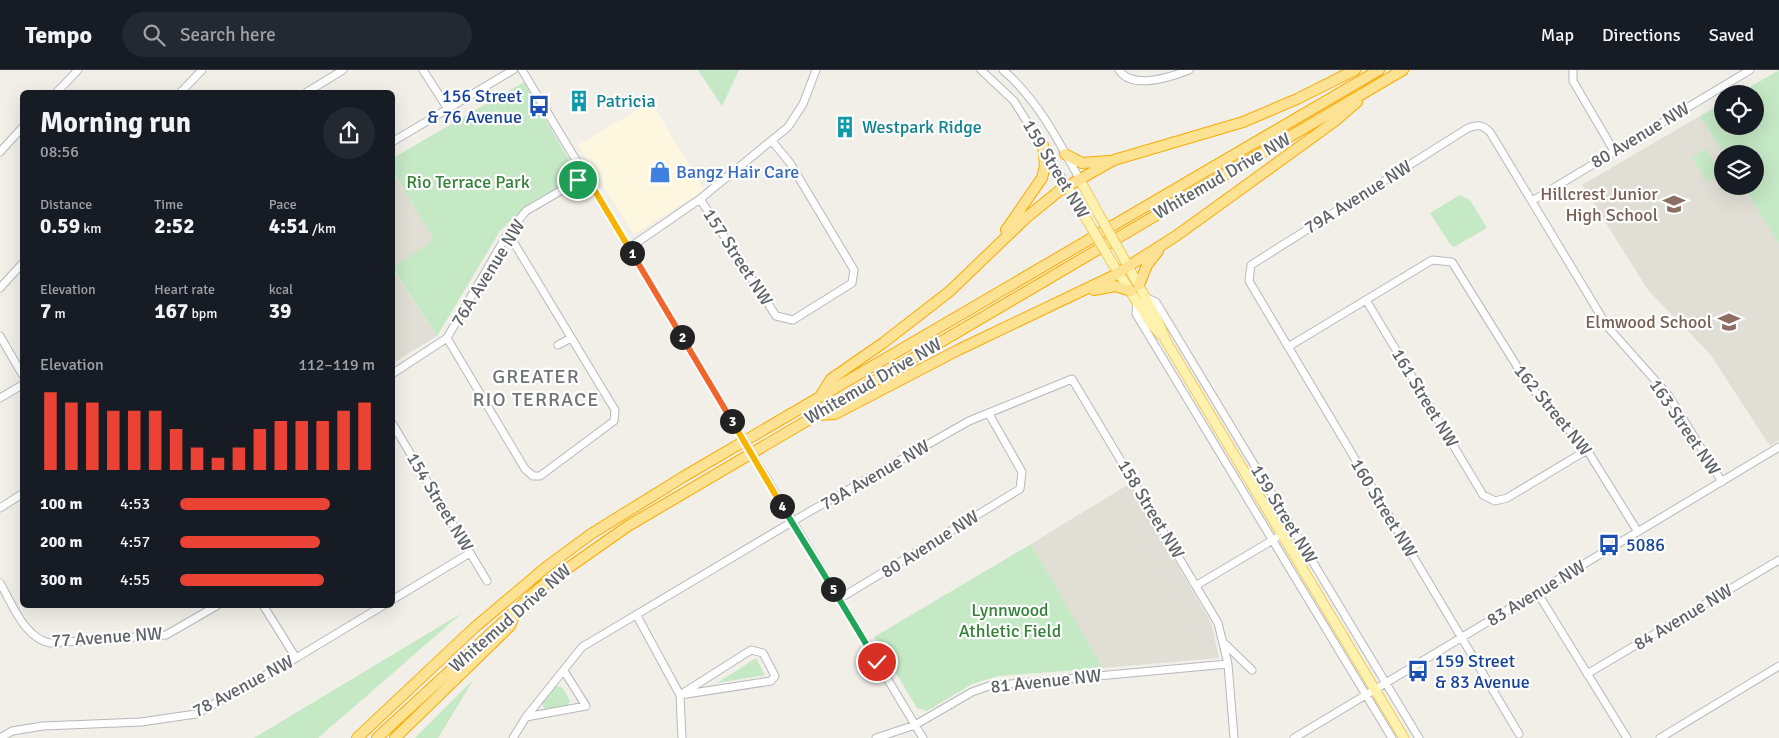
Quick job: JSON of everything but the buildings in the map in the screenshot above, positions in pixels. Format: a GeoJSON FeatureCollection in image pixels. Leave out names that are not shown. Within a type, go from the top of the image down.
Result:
{"type":"FeatureCollection","features":[{"type":"Feature","properties":{"kind":"highway"},"geometry":{"type":"LineString","coordinates":[[819,397],[831,379],[918,318],[966,276],[1027,217],[1079,178],[1114,160],[1243,122],[1297,99],[1355,70]]}},
{"type":"Feature","properties":{"kind":"highway","name":"Whitemud Drive NW"},"geometry":{"type":"LineString","coordinates":[[358,738],[474,628],[545,568],[637,505],[1379,70]]}},
{"type":"Feature","properties":{"kind":"highway","name":"Whitemud Drive NW"},"geometry":{"type":"LineString","coordinates":[[377,738],[519,606],[571,563],[628,526],[813,416],[1403,70]]}},
{"type":"Feature","properties":{"kind":"highway"},"geometry":{"type":"LineString","coordinates":[[1083,292],[1115,286],[1135,288],[1152,256],[1176,236],[1335,121],[1375,86]]}},
{"type":"Feature","properties":{"kind":"highway"},"geometry":{"type":"LineString","coordinates":[[966,276],[1010,225],[1037,188],[1045,166],[1043,146]]}},
{"type":"Feature","properties":{"kind":"highway"},"geometry":{"type":"LineString","coordinates":[[1065,154],[1082,163],[1114,160]]}},
{"type":"Feature","properties":{"kind":"highway"},"geometry":{"type":"LineString","coordinates":[[813,416],[835,414],[994,333],[1083,292],[1176,236]]}},
{"type":"Feature","properties":{"kind":"highway"},"geometry":{"type":"LineString","coordinates":[[395,738],[510,626],[519,606]]}},
{"type":"Feature","properties":{"kind":"main road","name":"159 Street NW"},"geometry":{"type":"LineString","coordinates":[[1079,178],[1128,265],[1135,288],[1151,324],[1166,341],[1282,534],[1371,692],[1404,738]]}},
{"type":"Feature","properties":{"kind":"main road","name":"159 Street NW"},"geometry":{"type":"LineString","coordinates":[[1067,186],[1118,272],[1135,288]]}},
{"type":"Feature","properties":{"kind":"street"},"geometry":{"type":"LineString","coordinates":[[59,90],[78,70]]}},
{"type":"Feature","properties":{"kind":"street"},"geometry":{"type":"LineString","coordinates":[[183,90],[202,70]]}},
{"type":"Feature","properties":{"kind":"street"},"geometry":{"type":"LineString","coordinates":[[310,90],[343,70]]}},
{"type":"Feature","properties":{"kind":"street"},"geometry":{"type":"LineString","coordinates":[[423,70],[448,109]]}},
{"type":"Feature","properties":{"kind":"street"},"geometry":{"type":"LineString","coordinates":[[395,140],[513,70]]}},
{"type":"Feature","properties":{"kind":"street"},"geometry":{"type":"LineString","coordinates":[[522,70],[923,738]]}},
{"type":"Feature","properties":{"kind":"street"},"geometry":{"type":"LineString","coordinates":[[629,248],[700,199],[788,127],[803,104],[816,70]]}},
{"type":"Feature","properties":{"kind":"street","name":"159 Street NW"},"geometry":{"type":"LineString","coordinates":[[981,70],[1014,101],[1067,186]]}},
{"type":"Feature","properties":{"kind":"street","name":"159 Street NW"},"geometry":{"type":"LineString","coordinates":[[1002,70],[1012,78],[1039,110],[1079,178]]}},
{"type":"Feature","properties":{"kind":"street"},"geometry":{"type":"LineString","coordinates":[[1120,72],[1145,82],[1189,70]]}},
{"type":"Feature","properties":{"kind":"street","name":"80 Avenue NW"},"geometry":{"type":"LineString","coordinates":[[1532,202],[1750,70]]}},
{"type":"Feature","properties":{"kind":"street"},"geometry":{"type":"LineString","coordinates":[[1572,71],[1573,81],[1614,151]]}},
{"type":"Feature","properties":{"kind":"street","name":"163 Street NW"},"geometry":{"type":"LineString","coordinates":[[1480,125],[1490,132],[1607,326],[1669,396],[1722,482]]}},
{"type":"Feature","properties":{"kind":"street","name":"79A Avenue NW"},"geometry":{"type":"LineString","coordinates":[[1249,281],[1251,265],[1468,128],[1480,125]]}},
{"type":"Feature","properties":{"kind":"street"},"geometry":{"type":"LineString","coordinates":[[0,152],[20,130]]}},
{"type":"Feature","properties":{"kind":"street","name":"157 Street NW"},"geometry":{"type":"LineString","coordinates":[[700,199],[776,316],[793,320],[852,283],[854,270],[790,163],[772,141]]}},
{"type":"Feature","properties":{"kind":"street","name":"76A Avenue NW"},"geometry":{"type":"LineString","coordinates":[[395,372],[447,338],[508,233],[526,211],[586,176]]}},
{"type":"Feature","properties":{"kind":"street"},"geometry":{"type":"LineString","coordinates":[[447,338],[525,469],[533,476],[540,476],[614,421],[615,410],[508,233]]}},
{"type":"Feature","properties":{"kind":"street","name":"162 Street NW"},"geometry":{"type":"LineString","coordinates":[[1366,300],[1432,260],[1452,262],[1528,384],[1587,450],[1638,532]]}},
{"type":"Feature","properties":{"kind":"street"},"geometry":{"type":"LineString","coordinates":[[0,288],[20,266]]}},
{"type":"Feature","properties":{"kind":"street","name":"160 Street NW"},"geometry":{"type":"LineString","coordinates":[[1249,281],[1519,734]]}},
{"type":"Feature","properties":{"kind":"street","name":"159 Street NW"},"geometry":{"type":"LineString","coordinates":[[1392,738],[1371,692],[1272,540],[1136,314],[1141,299],[1156,302],[1419,738]]}},
{"type":"Feature","properties":{"kind":"street"},"geometry":{"type":"LineString","coordinates":[[1288,347],[1366,300]]}},
{"type":"Feature","properties":{"kind":"street","name":"161 Street NW"},"geometry":{"type":"LineString","coordinates":[[1366,300],[1483,495],[1495,501],[1507,498],[1587,450]]}},
{"type":"Feature","properties":{"kind":"street"},"geometry":{"type":"LineString","coordinates":[[0,336],[20,371]]}},
{"type":"Feature","properties":{"kind":"street"},"geometry":{"type":"LineString","coordinates":[[558,345],[571,338]]}},
{"type":"Feature","properties":{"kind":"street","name":"79A Avenue NW"},"geometry":{"type":"LineString","coordinates":[[513,738],[526,717],[582,647],[792,522],[969,421],[1072,378]]}},
{"type":"Feature","properties":{"kind":"street","name":"158 Street NW"},"geometry":{"type":"LineString","coordinates":[[1072,378],[1218,623],[1228,664],[1234,738]]}},
{"type":"Feature","properties":{"kind":"street"},"geometry":{"type":"LineString","coordinates":[[0,398],[20,386]]}},
{"type":"Feature","properties":{"kind":"street","name":"80 Avenue NW"},"geometry":{"type":"LineString","coordinates":[[840,599],[1020,489],[1022,472],[989,414]]}},
{"type":"Feature","properties":{"kind":"street","name":"154 Street NW"},"geometry":{"type":"LineString","coordinates":[[395,429],[487,581]]}},
{"type":"Feature","properties":{"kind":"street","name":"83 Avenue NW"},"geometry":{"type":"LineString","coordinates":[[1294,738],[1779,447]]}},
{"type":"Feature","properties":{"kind":"street"},"geometry":{"type":"LineString","coordinates":[[0,508],[20,495]]}},
{"type":"Feature","properties":{"kind":"street"},"geometry":{"type":"LineString","coordinates":[[1197,585],[1282,534]]}},
{"type":"Feature","properties":{"kind":"street"},"geometry":{"type":"LineString","coordinates":[[395,598],[470,553]]}},
{"type":"Feature","properties":{"kind":"street","name":"84 Avenue NW"},"geometry":{"type":"LineString","coordinates":[[1587,674],[1779,560]]}},
{"type":"Feature","properties":{"kind":"street","name":"77 Avenue NW"},"geometry":{"type":"LineString","coordinates":[[0,583],[25,626],[38,639],[50,642],[166,635],[213,608]]}},
{"type":"Feature","properties":{"kind":"street"},"geometry":{"type":"LineString","coordinates":[[1537,592],[1627,738]]}},
{"type":"Feature","properties":{"kind":"street"},"geometry":{"type":"LineString","coordinates":[[265,608],[296,658]]}},
{"type":"Feature","properties":{"kind":"street","name":"78 Avenue NW"},"geometry":{"type":"LineString","coordinates":[[0,738],[12,731],[43,726],[141,722],[196,714],[296,658],[379,608]]}},
{"type":"Feature","properties":{"kind":"street"},"geometry":{"type":"LineString","coordinates":[[637,616],[680,695],[682,738]]}},
{"type":"Feature","properties":{"kind":"street","name":"158 Street NW"},"geometry":{"type":"LineString","coordinates":[[1223,642],[1252,670]]}},
{"type":"Feature","properties":{"kind":"street"},"geometry":{"type":"LineString","coordinates":[[751,650],[763,653],[776,676],[771,681],[680,695],[751,650]]}},
{"type":"Feature","properties":{"kind":"street","name":"81 Avenue NW"},"geometry":{"type":"LineString","coordinates":[[876,738],[915,725],[972,692],[989,686],[1228,664]]}},
{"type":"Feature","properties":{"kind":"street"},"geometry":{"type":"LineString","coordinates":[[1660,738],[1779,666]]}},
{"type":"Feature","properties":{"kind":"street"},"geometry":{"type":"LineString","coordinates":[[526,717],[586,706],[564,671]]}},
{"type":"Feature","properties":{"kind":"shaded area"},"geometry":{"type":"Polygon","coordinates":[[[651,102],[704,190],[634,235],[578,145],[651,102]]]}},
{"type":"Feature","properties":{"kind":"shaded area"},"geometry":{"type":"Polygon","coordinates":[[[1700,116],[1718,145],[1714,145],[1714,195],[1749,195],[1779,244],[1779,440],[1770,446],[1710,354],[1648,290],[1582,185],[1700,116]]]}},
{"type":"Feature","properties":{"kind":"shaded area"},"geometry":{"type":"Polygon","coordinates":[[[395,176],[435,240],[395,268],[395,176]]]}},
{"type":"Feature","properties":{"kind":"shaded area"},"geometry":{"type":"Polygon","coordinates":[[[395,272],[437,336],[395,362],[395,272]]]}},
{"type":"Feature","properties":{"kind":"shaded area"},"geometry":{"type":"Polygon","coordinates":[[[1129,484],[1211,622],[1219,658],[1103,668],[1031,544],[1129,484]]]}},
{"type":"Feature","properties":{"kind":"green space"},"geometry":{"type":"Polygon","coordinates":[[[698,70],[739,70],[722,106],[698,70]]]}},
{"type":"Feature","properties":{"kind":"green space"},"geometry":{"type":"Polygon","coordinates":[[[1779,70],[1779,244],[1749,195],[1764,195],[1764,145],[1718,145],[1700,116],[1714,108],[1714,135],[1764,135],[1764,85],[1753,85],[1779,70]]]}},
{"type":"Feature","properties":{"kind":"green space","name":"Rio Terrace Park"},"geometry":{"type":"Polygon","coordinates":[[[524,82],[578,175],[527,205],[500,231],[437,336],[395,271],[395,267],[434,240],[395,174],[395,157],[524,82]]]}},
{"type":"Feature","properties":{"kind":"green space"},"geometry":{"type":"Polygon","coordinates":[[[1706,149],[1714,162],[1714,178],[1707,182],[1692,157],[1706,149]]]}},
{"type":"Feature","properties":{"kind":"green space"},"geometry":{"type":"Polygon","coordinates":[[[1460,195],[1470,200],[1487,228],[1454,247],[1450,244],[1430,213],[1460,195]]]}},
{"type":"Feature","properties":{"kind":"green space","name":"Lynnwood Athletic Field"},"geometry":{"type":"Polygon","coordinates":[[[1031,544],[1103,668],[998,676],[972,684],[927,711],[917,708],[874,637],[1031,544]]]}},
{"type":"Feature","properties":{"kind":"green space"},"geometry":{"type":"Polygon","coordinates":[[[462,613],[318,738],[254,738],[462,613]]]}},
{"type":"Feature","properties":{"kind":"green space"},"geometry":{"type":"Polygon","coordinates":[[[756,658],[765,675],[717,683],[756,658]]]}},
{"type":"Feature","properties":{"kind":"green space"},"geometry":{"type":"Polygon","coordinates":[[[474,679],[438,738],[415,738],[474,679]]]}},
{"type":"Feature","properties":{"kind":"green space"},"geometry":{"type":"Polygon","coordinates":[[[556,686],[562,687],[570,701],[567,706],[545,709],[541,702],[556,686]]]}},
{"type":"Feature","properties":{"kind":"place","name":"Patricia"},"geometry":{"type":"Point","coordinates":[579,101]}},
{"type":"Feature","properties":{"kind":"place","name":"156 Street & 76 Avenue"},"geometry":{"type":"Point","coordinates":[539,106]}},
{"type":"Feature","properties":{"kind":"place","name":"Westpark Ridge"},"geometry":{"type":"Point","coordinates":[845,127]}},
{"type":"Feature","properties":{"kind":"place","name":"Bangz Hair Care"},"geometry":{"type":"Point","coordinates":[660,172]}},
{"type":"Feature","properties":{"kind":"place","name":"Hillcrest Junior High School"},"geometry":{"type":"Point","coordinates":[1674,204]}},
{"type":"Feature","properties":{"kind":"place","name":"Elmwood School"},"geometry":{"type":"Point","coordinates":[1729,322]}},
{"type":"Feature","properties":{"kind":"place","name":"5086"},"geometry":{"type":"Point","coordinates":[1609,545]}},
{"type":"Feature","properties":{"kind":"place","name":"159 Street & 83 Avenue"},"geometry":{"type":"Point","coordinates":[1418,671]}},
{"type":"Feature","properties":{"kind":"district","name":"GREATER RIO TERRACE"},"geometry":{"type":"Point","coordinates":[536,388]}},
{"type":"Feature","properties":{"kind":"route"},"geometry":{"type":"LineString","coordinates":[[578,180],[586,176],[877,662]]}}]}
